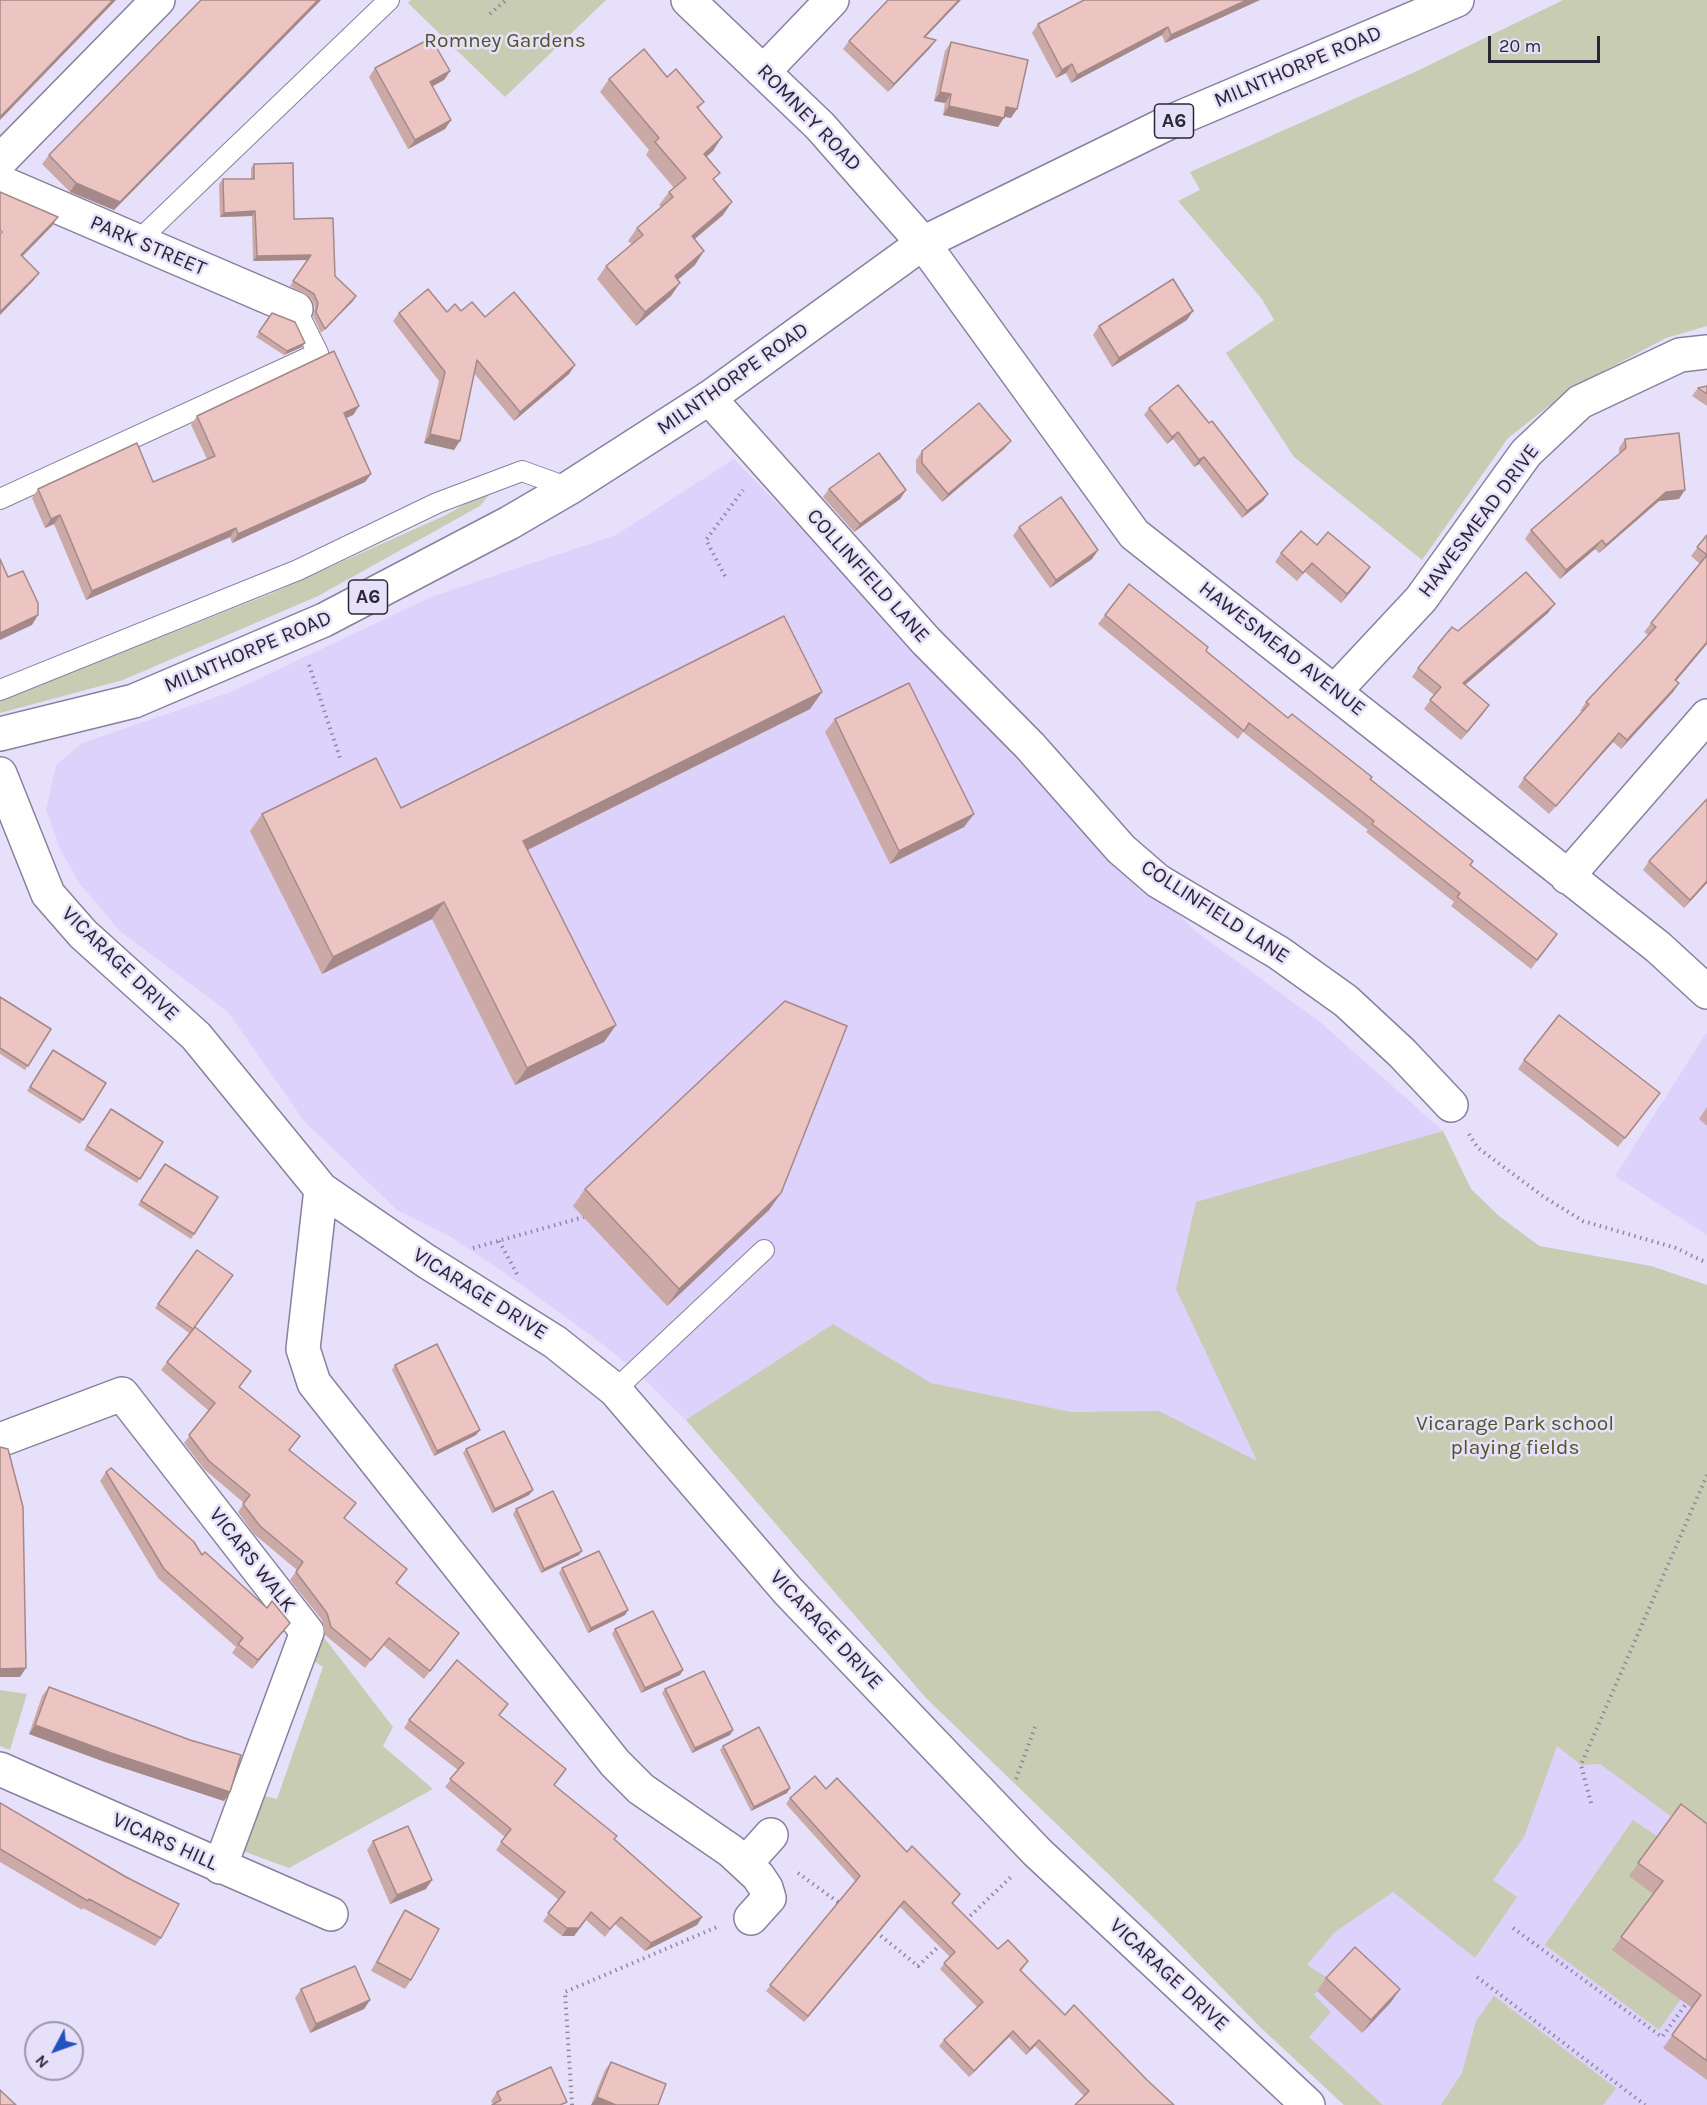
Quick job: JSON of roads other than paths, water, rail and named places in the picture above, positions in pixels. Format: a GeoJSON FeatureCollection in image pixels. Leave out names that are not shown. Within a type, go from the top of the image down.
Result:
{"type":"FeatureCollection","features":[{"type":"Feature","properties":{"kind":"main road"},"geometry":{"type":"LineString","coordinates":[[0,161],[158,0]]}},
{"type":"Feature","properties":{"kind":"main road","name":"ROMNEY ROAD"},"geometry":{"type":"LineString","coordinates":[[688,0],[847,153],[924,243]]}},
{"type":"Feature","properties":{"kind":"main road"},"geometry":{"type":"LineString","coordinates":[[764,71],[832,0]]}},
{"type":"Feature","properties":{"kind":"main road","name":"MILNTHORPE ROAD"},"geometry":{"type":"LineString","coordinates":[[0,734],[134,701],[324,620],[499,528],[569,488],[709,398],[924,243],[1170,122],[1457,0]]}},
{"type":"Feature","properties":{"kind":"main road","name":"PARK STREET"},"geometry":{"type":"LineString","coordinates":[[0,182],[296,309]]}},
{"type":"Feature","properties":{"kind":"main road","name":"HAWESMEAD AVENUE"},"geometry":{"type":"LineString","coordinates":[[924,243],[1134,534],[1658,947],[1707,992]]}},
{"type":"Feature","properties":{"kind":"main road","name":"HAWESMEAD DRIVE"},"geometry":{"type":"LineString","coordinates":[[1335,691],[1421,599],[1526,453],[1580,402],[1680,355],[1707,352]]}},
{"type":"Feature","properties":{"kind":"main road","name":"COLLINFIELD LANE"},"geometry":{"type":"LineString","coordinates":[[709,398],[926,641],[1030,746],[1121,849],[1158,881],[1279,953],[1346,1001],[1402,1053],[1451,1105]]}},
{"type":"Feature","properties":{"kind":"main road"},"geometry":{"type":"LineString","coordinates":[[1567,877],[1707,716]]}},
{"type":"Feature","properties":{"kind":"main road","name":"VICARAGE DRIVE"},"geometry":{"type":"LineString","coordinates":[[0,774],[48,894],[83,934],[196,1036],[321,1189],[426,1261],[555,1342],[615,1390],[786,1590],[1047,1862],[1308,2105]]}},
{"type":"Feature","properties":{"kind":"main road"},"geometry":{"type":"LineString","coordinates":[[321,1189],[303,1349],[314,1383],[615,1762],[641,1789],[731,1851],[766,1888],[769,1898],[738,1921]]}},
{"type":"Feature","properties":{"kind":"main road","name":"VICARS WALK"},"geometry":{"type":"LineString","coordinates":[[0,1440],[122,1394],[307,1632],[220,1867]]}},
{"type":"Feature","properties":{"kind":"main road","name":"VICARS HILL"},"geometry":{"type":"LineString","coordinates":[[0,1769],[331,1914]]}},
{"type":"Feature","properties":{"kind":"main road"},"geometry":{"type":"LineString","coordinates":[[745,1864],[771,1835]]}},
{"type":"Feature","properties":{"kind":"lane"},"geometry":{"type":"LineString","coordinates":[[137,242],[389,0]]}},
{"type":"Feature","properties":{"kind":"lane"},"geometry":{"type":"LineString","coordinates":[[0,499],[318,353],[296,309]]}},
{"type":"Feature","properties":{"kind":"lane"},"geometry":{"type":"LineString","coordinates":[[0,690],[298,570],[437,503],[522,471],[569,488]]}},
{"type":"Feature","properties":{"kind":"lane"},"geometry":{"type":"LineString","coordinates":[[615,1390],[764,1250]]}},
{"type":"Feature","properties":{"kind":"park label","name":"Romney Gardens"},"geometry":{"type":"Point","coordinates":[505,41]}},
{"type":"Feature","properties":{"kind":"park label","name":"Vicarage Park school playing fields"},"geometry":{"type":"Point","coordinates":[1515,1436]}}]}
